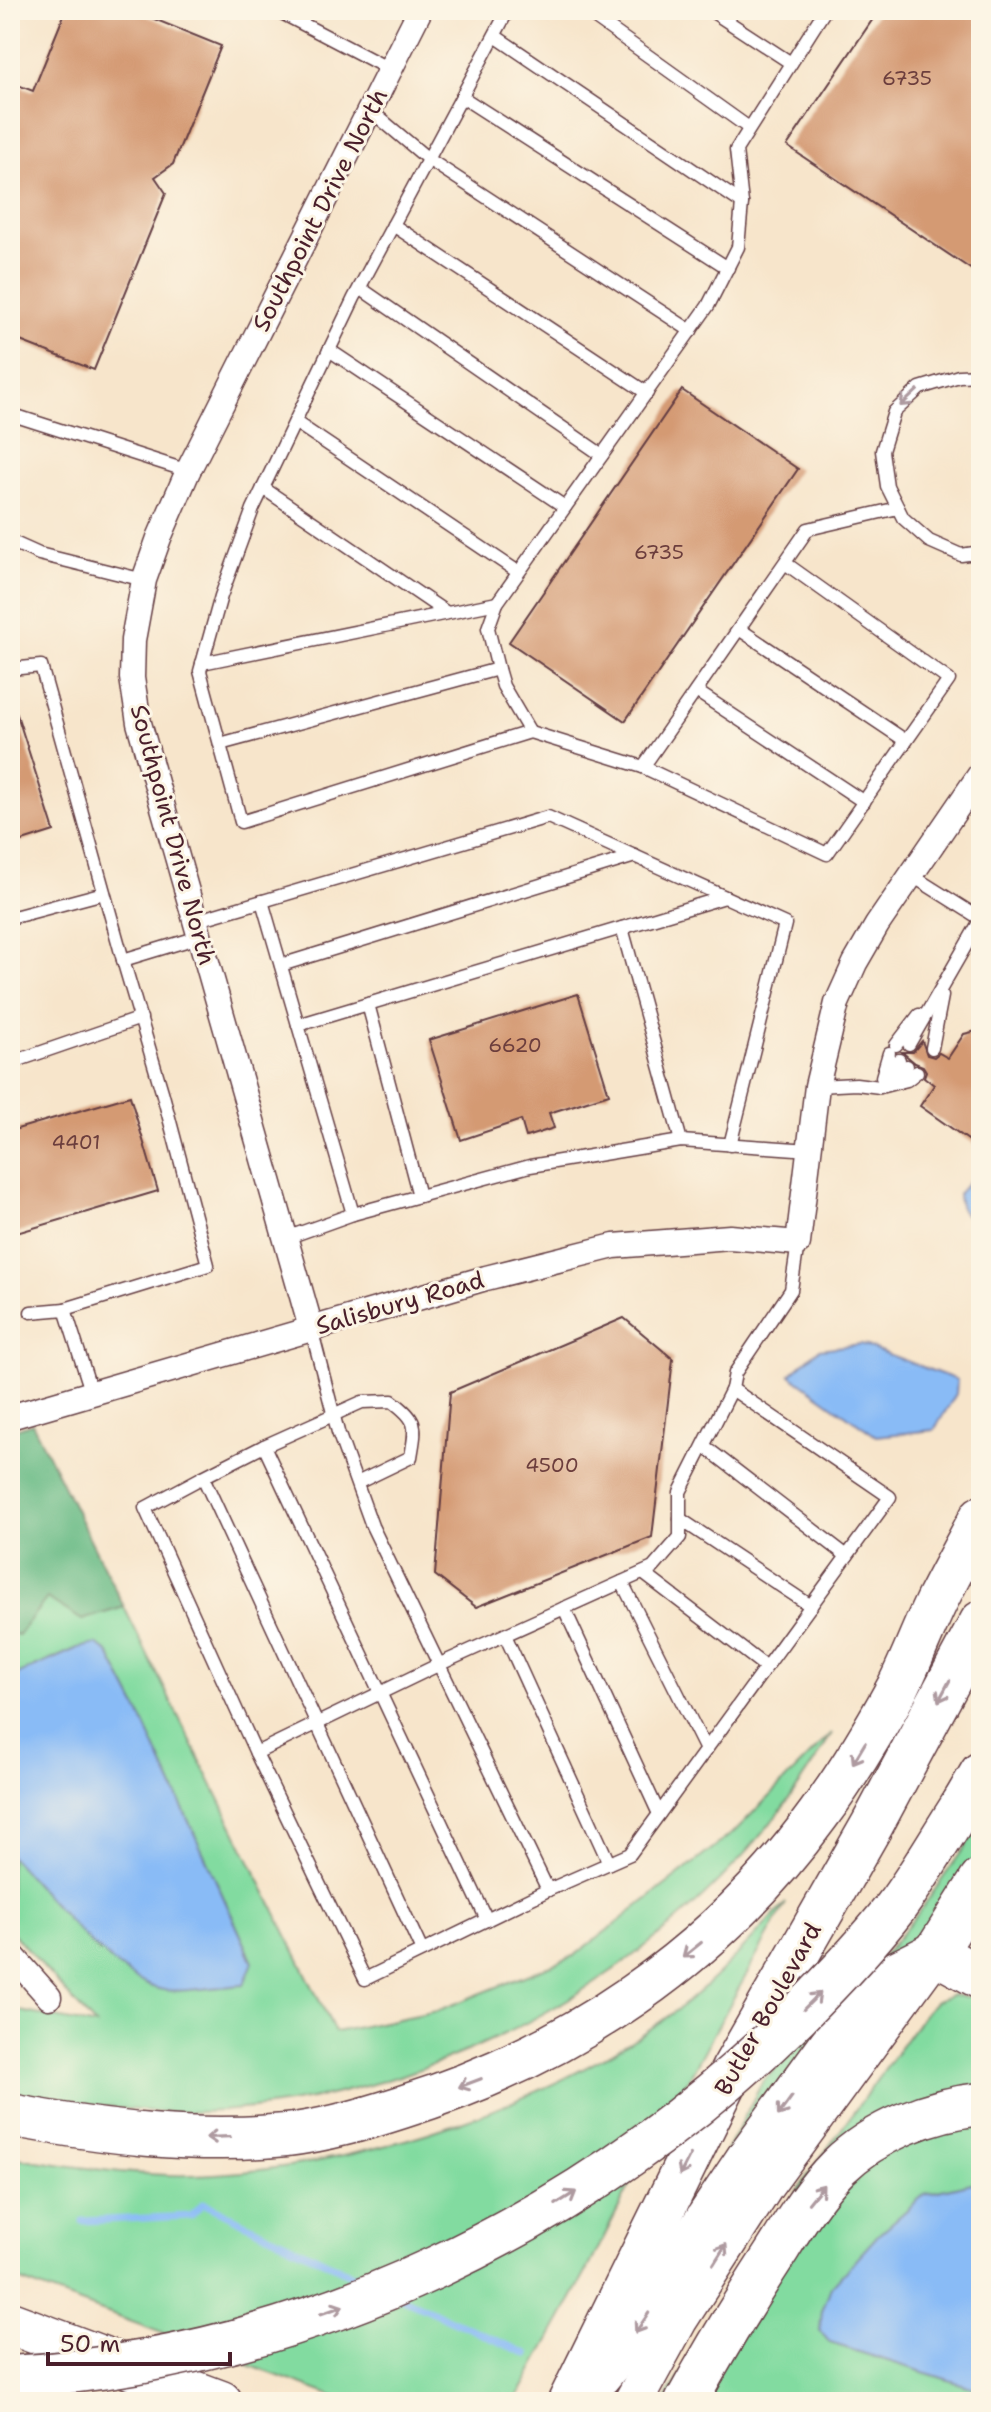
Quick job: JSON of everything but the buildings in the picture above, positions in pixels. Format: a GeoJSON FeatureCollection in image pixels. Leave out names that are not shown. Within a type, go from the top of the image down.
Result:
{"type":"FeatureCollection","features":[{"type":"Feature","properties":{"kind":"highway"},"geometry":{"type":"LineString","coordinates":[[10,2115],[87,2130],[151,2137],[287,2135],[368,2118],[506,2069],[617,2007],[672,1967],[728,1920],[780,1864],[818,1816],[856,1760],[898,1685],[936,1601],[981,1517]]}},
{"type":"Feature","properties":{"kind":"highway"},"geometry":{"type":"LineString","coordinates":[[898,1685],[981,1577]]}},
{"type":"Feature","properties":{"kind":"highway","name":"Butler Boulevard"},"geometry":{"type":"LineString","coordinates":[[569,2402],[732,2070],[872,1825],[981,1622]]}},
{"type":"Feature","properties":{"kind":"highway"},"geometry":{"type":"LineString","coordinates":[[10,2377],[49,2375],[154,2360],[261,2334],[340,2308],[454,2259],[560,2202],[643,2148],[701,2103],[815,1998],[896,1907],[973,1787]]}},
{"type":"Feature","properties":{"kind":"highway"},"geometry":{"type":"LineString","coordinates":[[577,2402],[640,2327],[686,2250],[751,2153],[848,2021],[889,1976],[935,1953],[981,1880]]}},
{"type":"Feature","properties":{"kind":"highway"},"geometry":{"type":"LineString","coordinates":[[935,1953],[981,1978]]}},
{"type":"Feature","properties":{"kind":"highway"},"geometry":{"type":"LineString","coordinates":[[686,2402],[795,2222],[838,2167],[882,2136],[911,2122],[942,2111],[981,2104]]}},
{"type":"Feature","properties":{"kind":"highway"},"geometry":{"type":"LineString","coordinates":[[10,2323],[221,2402]]}},
{"type":"Feature","properties":{"kind":"main road"},"geometry":{"type":"LineString","coordinates":[[633,2402],[678,2320],[765,2185],[935,1953]]}},
{"type":"Feature","properties":{"kind":"street","name":"Southpoint Drive North"},"geometry":{"type":"LineString","coordinates":[[311,1328],[139,723],[134,693],[133,640],[144,580],[188,471],[420,10]]}},
{"type":"Feature","properties":{"kind":"street"},"geometry":{"type":"LineString","coordinates":[[798,1243],[817,1086],[837,1003],[877,925],[981,773]]}},
{"type":"Feature","properties":{"kind":"street","name":"Salisbury Road"},"geometry":{"type":"LineString","coordinates":[[10,1417],[486,1278],[614,1246],[730,1237],[798,1243]]}},
{"type":"Feature","properties":{"kind":"street"},"geometry":{"type":"LineString","coordinates":[[10,1953],[49,1997]]}},
{"type":"Feature","properties":{"kind":"lane"},"geometry":{"type":"LineString","coordinates":[[276,10],[391,70]]}},
{"type":"Feature","properties":{"kind":"lane"},"geometry":{"type":"LineString","coordinates":[[508,10],[329,350],[253,509],[221,596],[200,671],[241,822],[530,732],[643,767],[827,854],[949,680],[785,563]]}},
{"type":"Feature","properties":{"kind":"lane"},"geometry":{"type":"LineString","coordinates":[[584,10],[749,128]]}},
{"type":"Feature","properties":{"kind":"lane"},"geometry":{"type":"LineString","coordinates":[[710,10],[791,63]]}},
{"type":"Feature","properties":{"kind":"lane"},"geometry":{"type":"LineString","coordinates":[[530,732],[503,686],[498,669],[488,628],[497,603],[708,306],[738,247],[742,203],[736,150],[825,10]]}},
{"type":"Feature","properties":{"kind":"lane"},"geometry":{"type":"LineString","coordinates":[[495,36],[742,203]]}},
{"type":"Feature","properties":{"kind":"lane"},"geometry":{"type":"LineString","coordinates":[[462,97],[728,268]]}},
{"type":"Feature","properties":{"kind":"lane"},"geometry":{"type":"LineString","coordinates":[[370,110],[428,159],[691,331]]}},
{"type":"Feature","properties":{"kind":"lane"},"geometry":{"type":"LineString","coordinates":[[393,225],[647,393]]}},
{"type":"Feature","properties":{"kind":"lane"},"geometry":{"type":"LineString","coordinates":[[360,288],[602,455]]}},
{"type":"Feature","properties":{"kind":"lane"},"geometry":{"type":"LineString","coordinates":[[329,350],[565,507]]}},
{"type":"Feature","properties":{"kind":"lane"},"geometry":{"type":"LineString","coordinates":[[981,375],[959,376],[920,388],[894,412],[882,451],[887,486],[903,518],[929,541],[961,555],[981,552]]}},
{"type":"Feature","properties":{"kind":"lane"},"geometry":{"type":"LineString","coordinates":[[10,414],[188,471]]}},
{"type":"Feature","properties":{"kind":"lane"},"geometry":{"type":"LineString","coordinates":[[295,422],[518,572]]}},
{"type":"Feature","properties":{"kind":"lane"},"geometry":{"type":"LineString","coordinates":[[263,488],[447,613]]}},
{"type":"Feature","properties":{"kind":"lane"},"geometry":{"type":"LineString","coordinates":[[643,767],[808,529],[898,508]]}},
{"type":"Feature","properties":{"kind":"lane"},"geometry":{"type":"LineString","coordinates":[[10,541],[39,554],[144,580]]}},
{"type":"Feature","properties":{"kind":"lane"},"geometry":{"type":"LineString","coordinates":[[202,663],[497,603]]}},
{"type":"Feature","properties":{"kind":"lane"},"geometry":{"type":"LineString","coordinates":[[739,629],[906,741]]}},
{"type":"Feature","properties":{"kind":"lane"},"geometry":{"type":"LineString","coordinates":[[10,669],[41,666],[208,1265],[65,1309],[31,1312]]}},
{"type":"Feature","properties":{"kind":"lane"},"geometry":{"type":"LineString","coordinates":[[220,744],[498,669]]}},
{"type":"Feature","properties":{"kind":"lane"},"geometry":{"type":"LineString","coordinates":[[696,691],[864,802]]}},
{"type":"Feature","properties":{"kind":"lane"},"geometry":{"type":"LineString","coordinates":[[123,960],[262,901],[548,817],[785,924],[730,1145]]}},
{"type":"Feature","properties":{"kind":"lane"},"geometry":{"type":"LineString","coordinates":[[281,965],[635,856]]}},
{"type":"Feature","properties":{"kind":"lane"},"geometry":{"type":"LineString","coordinates":[[880,1087],[909,1054],[979,914],[911,875]]}},
{"type":"Feature","properties":{"kind":"lane"},"geometry":{"type":"LineString","coordinates":[[10,918],[104,893]]}},
{"type":"Feature","properties":{"kind":"lane"},"geometry":{"type":"LineString","coordinates":[[298,1025],[725,897]]}},
{"type":"Feature","properties":{"kind":"lane"},"geometry":{"type":"LineString","coordinates":[[262,901],[353,1214]]}},
{"type":"Feature","properties":{"kind":"lane"},"geometry":{"type":"LineString","coordinates":[[622,928],[681,1141]]}},
{"type":"Feature","properties":{"kind":"lane"},"geometry":{"type":"LineString","coordinates":[[817,1086],[856,1084],[880,1087],[907,1080],[909,1054],[944,985]]}},
{"type":"Feature","properties":{"kind":"lane"},"geometry":{"type":"LineString","coordinates":[[368,1004],[419,1196]]}},
{"type":"Feature","properties":{"kind":"lane"},"geometry":{"type":"LineString","coordinates":[[10,1063],[141,1018]]}},
{"type":"Feature","properties":{"kind":"lane"},"geometry":{"type":"LineString","coordinates":[[286,1238],[353,1214],[530,1166],[681,1141],[810,1150]]}},
{"type":"Feature","properties":{"kind":"lane"},"geometry":{"type":"LineString","coordinates":[[256,1753],[440,1664],[653,1568],[680,1537],[680,1492],[732,1389],[735,1373],[791,1290],[798,1243]]}},
{"type":"Feature","properties":{"kind":"lane"},"geometry":{"type":"LineString","coordinates":[[65,1309],[92,1394]]}},
{"type":"Feature","properties":{"kind":"lane"},"geometry":{"type":"LineString","coordinates":[[311,1328],[334,1417],[372,1526],[548,1890]]}},
{"type":"Feature","properties":{"kind":"lane"},"geometry":{"type":"LineString","coordinates":[[357,1483],[411,1457],[416,1426],[410,1414],[392,1401],[362,1402],[264,1446],[145,1508],[256,1753],[365,1979],[548,1890],[630,1854],[890,1497],[732,1389]]}},
{"type":"Feature","properties":{"kind":"lane"},"geometry":{"type":"LineString","coordinates":[[264,1446],[487,1920]]}},
{"type":"Feature","properties":{"kind":"lane"},"geometry":{"type":"LineString","coordinates":[[704,1446],[847,1556]]}},
{"type":"Feature","properties":{"kind":"lane"},"geometry":{"type":"LineString","coordinates":[[203,1477],[422,1951]]}},
{"type":"Feature","properties":{"kind":"lane"},"geometry":{"type":"LineString","coordinates":[[680,1519],[811,1606]]}},
{"type":"Feature","properties":{"kind":"lane"},"geometry":{"type":"LineString","coordinates":[[643,1573],[766,1667]]}},
{"type":"Feature","properties":{"kind":"lane"},"geometry":{"type":"LineString","coordinates":[[622,1582],[706,1750]]}},
{"type":"Feature","properties":{"kind":"lane"},"geometry":{"type":"LineString","coordinates":[[564,1608],[659,1814]]}},
{"type":"Feature","properties":{"kind":"lane"},"geometry":{"type":"LineString","coordinates":[[505,1635],[609,1863]]}},
{"type":"Feature","properties":{"kind":"green space"},"geometry":{"type":"Polygon","coordinates":[[[32,1423],[124,1607],[82,1620],[47,1598],[18,1635],[10,1632],[10,1431],[32,1423]]]}},
{"type":"Feature","properties":{"kind":"green space"},"geometry":{"type":"Polygon","coordinates":[[[47,1597],[82,1620],[124,1607],[335,2032],[437,2011],[574,1956],[735,1831],[832,1733],[781,1811],[719,1881],[650,1943],[573,1996],[490,2040],[403,2075],[313,2098],[221,2111],[141,2110],[10,2092],[10,2009],[96,2026],[10,1930],[10,1856],[99,1952],[253,1962],[137,1708],[108,1652],[78,1648],[10,1678],[10,1632],[18,1635],[47,1597]]]}},
{"type":"Feature","properties":{"kind":"green space"},"geometry":{"type":"Polygon","coordinates":[[[981,1824],[981,1850],[920,1945],[705,2191],[763,2081],[821,2024],[890,1948],[981,1824]]]}},
{"type":"Feature","properties":{"kind":"green space"},"geometry":{"type":"Polygon","coordinates":[[[786,1903],[630,2185],[515,2402],[349,2402],[10,2277],[10,2157],[138,2173],[215,2174],[335,2158],[458,2123],[518,2100],[575,2073],[629,2042],[707,1985],[786,1903]]]}},
{"type":"Feature","properties":{"kind":"green space"},"geometry":{"type":"Polygon","coordinates":[[[952,1995],[970,1997],[981,2003],[981,2091],[887,2120],[676,2402],[664,2402],[781,2213],[928,2009],[936,2001],[952,1995]]]}},
{"type":"Feature","properties":{"kind":"green space"},"geometry":{"type":"Polygon","coordinates":[[[981,2115],[981,2181],[925,2194],[830,2343],[981,2390],[981,2402],[697,2402],[819,2206],[866,2160],[981,2115]]]}},
{"type":"Feature","properties":{"kind":"water"},"geometry":{"type":"Polygon","coordinates":[[[981,1176],[981,1225],[964,1213],[958,1194],[971,1179],[981,1176]]]}},
{"type":"Feature","properties":{"kind":"water"},"geometry":{"type":"Polygon","coordinates":[[[861,1344],[957,1380],[956,1394],[934,1430],[876,1436],[790,1375],[819,1349],[861,1344]]]}},
{"type":"Feature","properties":{"kind":"water"},"geometry":{"type":"Polygon","coordinates":[[[96,1644],[108,1652],[137,1708],[253,1962],[244,1985],[170,1991],[144,1983],[102,1954],[10,1856],[10,1678],[78,1648],[96,1644]]]}},
{"type":"Feature","properties":{"kind":"water"},"geometry":{"type":"Polygon","coordinates":[[[981,2181],[981,2390],[830,2343],[820,2331],[822,2311],[831,2287],[878,2235],[925,2194],[981,2181]]]}},
{"type":"Feature","properties":{"kind":"waterway"},"geometry":{"type":"LineString","coordinates":[[83,2221],[191,2216],[203,2203],[365,2281]]}},
{"type":"Feature","properties":{"kind":"waterway"},"geometry":{"type":"LineString","coordinates":[[401,2298],[527,2354]]}}]}
